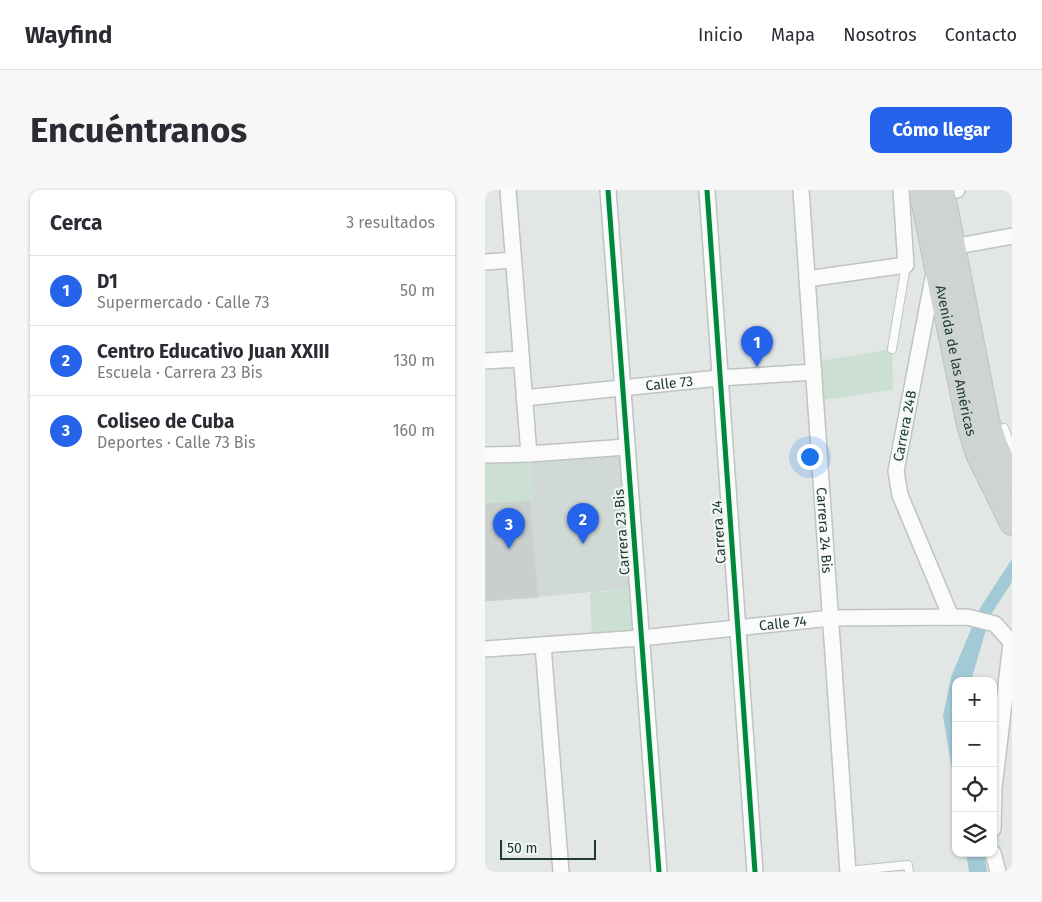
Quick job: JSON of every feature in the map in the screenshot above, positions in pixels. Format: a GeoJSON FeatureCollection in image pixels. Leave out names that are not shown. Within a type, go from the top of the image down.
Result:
{"type":"FeatureCollection","features":[{"type":"Feature","properties":{"kind":"main road","name":"Avenida de las Américas"},"geometry":{"type":"LineString","coordinates":[[943,191],[934,256],[969,425],[978,454],[1012,523]]}},
{"type":"Feature","properties":{"kind":"main road","name":"Avenida de las Américas"},"geometry":{"type":"LineString","coordinates":[[943,191],[984,405],[995,445],[1012,482]]}},
{"type":"Feature","properties":{"kind":"street"},"geometry":{"type":"LineString","coordinates":[[508,190],[529,454]]}},
{"type":"Feature","properties":{"kind":"street","name":"Carrera 23 Bis"},"geometry":{"type":"LineString","coordinates":[[608,190],[659,872]]}},
{"type":"Feature","properties":{"kind":"street","name":"Carrera 24"},"geometry":{"type":"LineString","coordinates":[[707,190],[755,872]]}},
{"type":"Feature","properties":{"kind":"street","name":"Carrera 24 Bis"},"geometry":{"type":"LineString","coordinates":[[801,190],[847,871]]}},
{"type":"Feature","properties":{"kind":"street"},"geometry":{"type":"LineString","coordinates":[[807,279],[905,266],[901,190]]}},
{"type":"Feature","properties":{"kind":"street"},"geometry":{"type":"LineString","coordinates":[[959,246],[1012,238]]}},
{"type":"Feature","properties":{"kind":"street","name":"Carrera 24B"},"geometry":{"type":"LineString","coordinates":[[934,256],[927,318],[897,471],[900,495],[951,617]]}},
{"type":"Feature","properties":{"kind":"street"},"geometry":{"type":"LineString","coordinates":[[485,262],[513,260]]}},
{"type":"Feature","properties":{"kind":"street"},"geometry":{"type":"LineString","coordinates":[[485,361],[521,359]]}},
{"type":"Feature","properties":{"kind":"street","name":"Calle 73"},"geometry":{"type":"LineString","coordinates":[[525,398],[719,378],[814,372]]}},
{"type":"Feature","properties":{"kind":"street"},"geometry":{"type":"LineString","coordinates":[[485,454],[529,454],[627,448]]}},
{"type":"Feature","properties":{"kind":"street","name":"Calle 74"},"geometry":{"type":"LineString","coordinates":[[485,649],[641,638],[831,618],[967,617],[995,624],[1011,643]]}},
{"type":"Feature","properties":{"kind":"street"},"geometry":{"type":"LineString","coordinates":[[993,812],[994,788],[1011,643]]}},
{"type":"Feature","properties":{"kind":"street"},"geometry":{"type":"LineString","coordinates":[[543,645],[561,872]]}},
{"type":"Feature","properties":{"kind":"street"},"geometry":{"type":"LineString","coordinates":[[994,857],[998,872]]}},
{"type":"Feature","properties":{"kind":"lane"},"geometry":{"type":"LineString","coordinates":[[892,349],[905,266]]}},
{"type":"Feature","properties":{"kind":"lane"},"geometry":{"type":"LineString","coordinates":[[1004,428],[1012,449]]}},
{"type":"Feature","properties":{"kind":"lane"},"geometry":{"type":"LineString","coordinates":[[847,871],[908,865],[909,872]]}},
{"type":"Feature","properties":{"kind":"shaded area"},"geometry":{"type":"Polygon","coordinates":[[[627,447],[637,588],[538,597],[529,501],[534,500],[529,455],[627,447]]]}},
{"type":"Feature","properties":{"kind":"green space"},"geometry":{"type":"Polygon","coordinates":[[[892,349],[893,390],[815,401],[813,362],[892,349]]]}},
{"type":"Feature","properties":{"kind":"green space"},"geometry":{"type":"Polygon","coordinates":[[[485,455],[529,455],[534,501],[529,501],[538,597],[485,601],[485,455]]]}},
{"type":"Feature","properties":{"kind":"green space"},"geometry":{"type":"Polygon","coordinates":[[[637,588],[641,638],[592,640],[590,593],[637,588]]]}},
{"type":"Feature","properties":{"kind":"water"},"geometry":{"type":"Polygon","coordinates":[[[1012,559],[1012,582],[990,616],[972,677],[952,677],[952,769],[943,716],[951,677],[980,608],[1012,559]]]}},
{"type":"Feature","properties":{"kind":"water"},"geometry":{"type":"Polygon","coordinates":[[[967,857],[985,857],[987,872],[969,872],[967,857]]]}},
{"type":"Feature","properties":{"kind":"building"},"geometry":{"type":"Polygon","coordinates":[[[529,501],[538,597],[485,601],[485,504],[529,501]]]}},
{"type":"Feature","properties":{"kind":"cycle path"},"geometry":{"type":"LineString","coordinates":[[608,190],[659,872]]}},
{"type":"Feature","properties":{"kind":"cycle path"},"geometry":{"type":"LineString","coordinates":[[707,190],[755,872]]}},
{"type":"Feature","properties":{"kind":"place","name":"D1"},"geometry":{"type":"Point","coordinates":[757,367]}},
{"type":"Feature","properties":{"kind":"place","name":"Centro Educativo Juan XXIII"},"geometry":{"type":"Point","coordinates":[583,544]}},
{"type":"Feature","properties":{"kind":"place","name":"Coliseo de Cuba"},"geometry":{"type":"Point","coordinates":[509,549]}}]}
